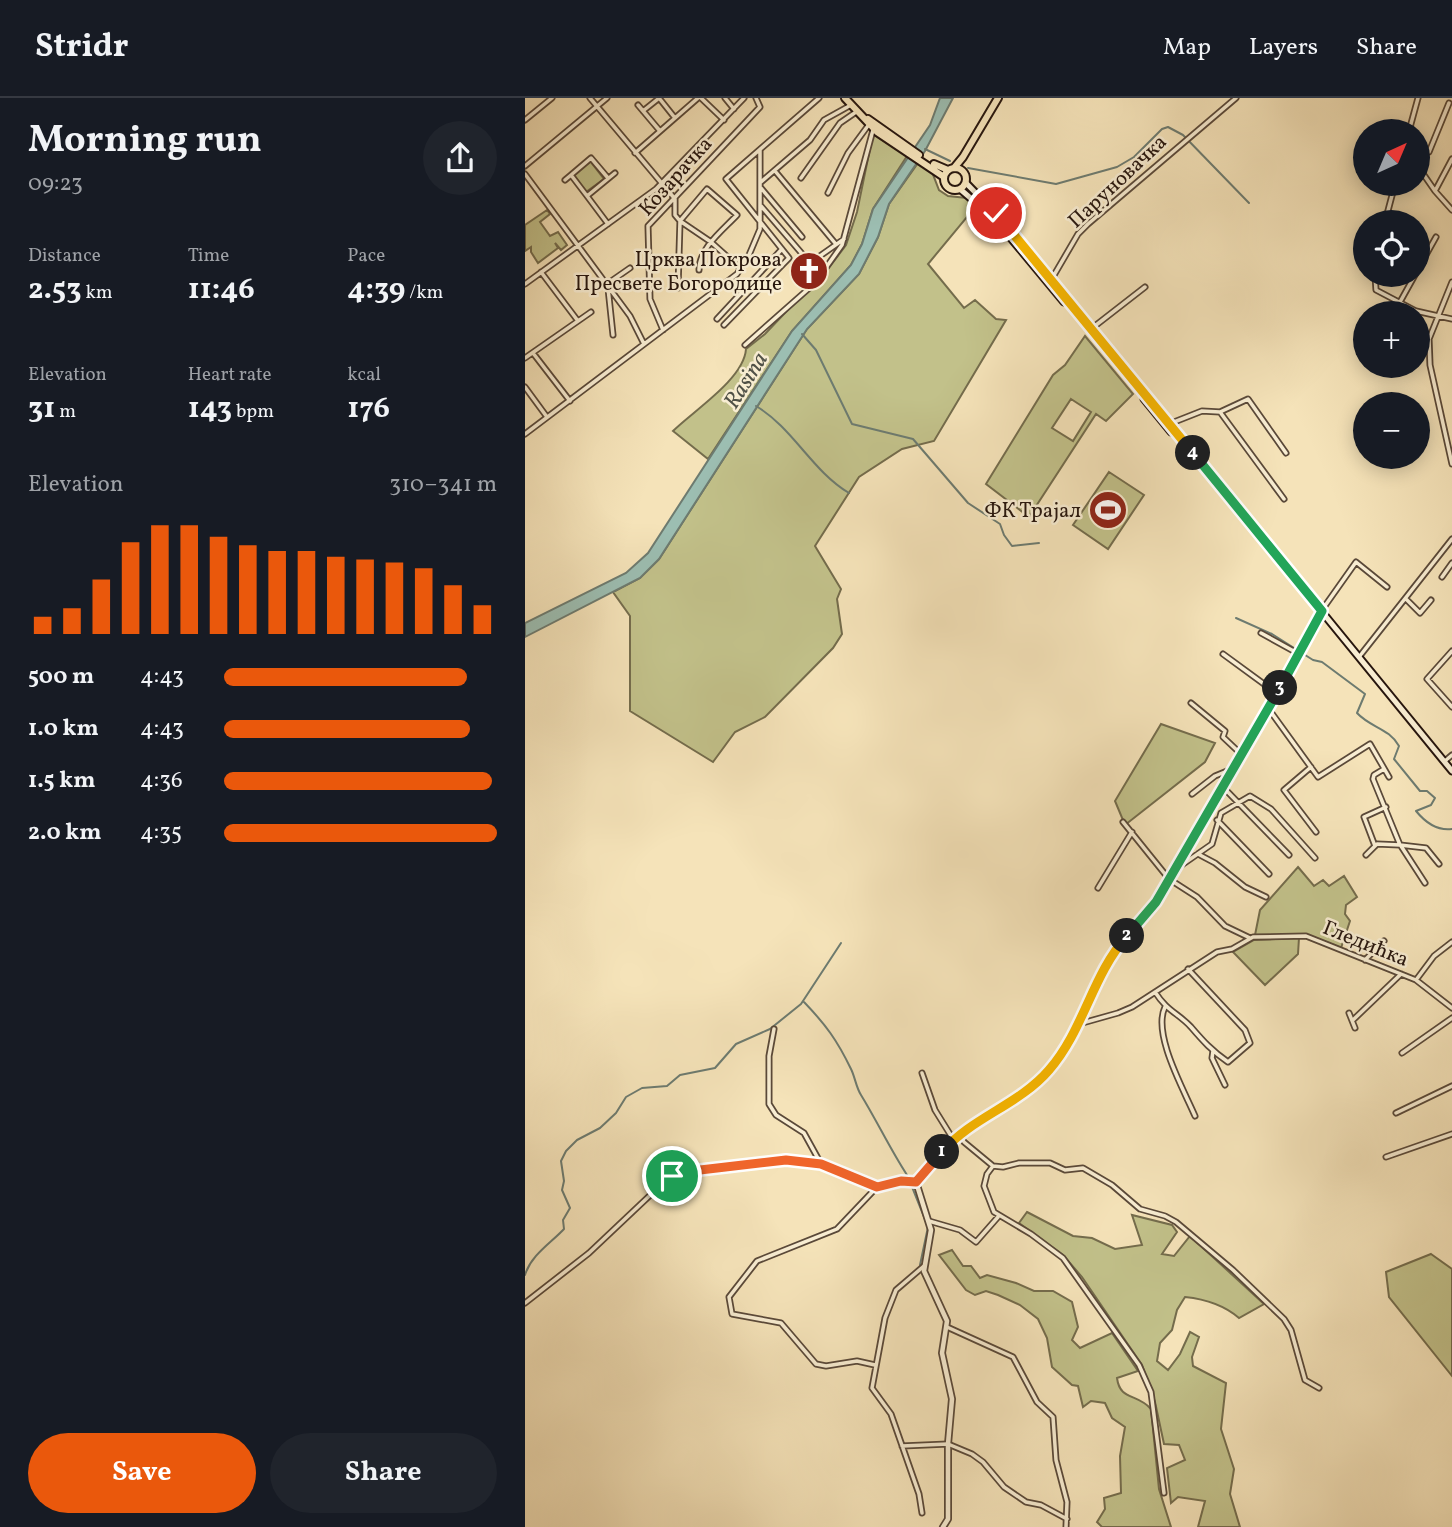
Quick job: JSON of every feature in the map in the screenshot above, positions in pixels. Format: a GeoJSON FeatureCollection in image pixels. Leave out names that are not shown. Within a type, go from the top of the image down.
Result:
{"type":"FeatureCollection","features":[{"type":"Feature","properties":{"kind":"main road"},"geometry":{"type":"LineString","coordinates":[[998,98],[963,157],[949,172],[948,187],[960,189],[995,219],[1091,329],[1266,544]]}},
{"type":"Feature","properties":{"kind":"main road"},"geometry":{"type":"LineString","coordinates":[[849,100],[856,112],[872,126],[935,167],[949,172],[963,171]]}},
{"type":"Feature","properties":{"kind":"main road"},"geometry":{"type":"LineString","coordinates":[[849,100],[872,126]]}},
{"type":"Feature","properties":{"kind":"main road"},"geometry":{"type":"LineString","coordinates":[[963,157],[966,183],[1001,219],[1452,771]]}},
{"type":"Feature","properties":{"kind":"main road"},"geometry":{"type":"LineString","coordinates":[[960,189],[966,183]]}},
{"type":"Feature","properties":{"kind":"street"},"geometry":{"type":"LineString","coordinates":[[525,111],[527,118],[545,100],[552,98]]}},
{"type":"Feature","properties":{"kind":"street"},"geometry":{"type":"LineString","coordinates":[[590,98],[674,199],[675,215],[680,221],[711,242],[741,269]]}},
{"type":"Feature","properties":{"kind":"street"},"geometry":{"type":"LineString","coordinates":[[525,166],[607,98]]}},
{"type":"Feature","properties":{"kind":"street"},"geometry":{"type":"LineString","coordinates":[[643,111],[659,98],[675,118]]}},
{"type":"Feature","properties":{"kind":"street"},"geometry":{"type":"LineString","coordinates":[[635,153],[700,98],[724,120]]}},
{"type":"Feature","properties":{"kind":"street"},"geometry":{"type":"LineString","coordinates":[[725,98],[734,109]]}},
{"type":"Feature","properties":{"kind":"street"},"geometry":{"type":"LineString","coordinates":[[525,284],[661,184],[745,98],[756,98]]}},
{"type":"Feature","properties":{"kind":"street","name":"Козарачка"},"geometry":{"type":"LineString","coordinates":[[663,330],[650,299],[649,223],[760,107],[756,98]]}},
{"type":"Feature","properties":{"kind":"street"},"geometry":{"type":"LineString","coordinates":[[724,326],[789,258],[726,179],[819,98]]}},
{"type":"Feature","properties":{"kind":"street","name":"Паруновачка"},"geometry":{"type":"LineString","coordinates":[[1050,282],[1079,234],[1236,98]]}},
{"type":"Feature","properties":{"kind":"street"},"geometry":{"type":"LineString","coordinates":[[1413,119],[1418,98]]}},
{"type":"Feature","properties":{"kind":"street"},"geometry":{"type":"LineString","coordinates":[[761,182],[810,140],[824,120],[849,100]]}},
{"type":"Feature","properties":{"kind":"street"},"geometry":{"type":"LineString","coordinates":[[1430,150],[1449,103]]}},
{"type":"Feature","properties":{"kind":"street"},"geometry":{"type":"LineString","coordinates":[[638,105],[660,131]]}},
{"type":"Feature","properties":{"kind":"street"},"geometry":{"type":"LineString","coordinates":[[801,178],[840,124],[856,112]]}},
{"type":"Feature","properties":{"kind":"street"},"geometry":{"type":"LineString","coordinates":[[828,193],[848,153],[872,126]]}},
{"type":"Feature","properties":{"kind":"street"},"geometry":{"type":"LineString","coordinates":[[745,345],[815,283],[844,239],[872,126]]}},
{"type":"Feature","properties":{"kind":"street"},"geometry":{"type":"LineString","coordinates":[[525,434],[571,402],[741,269],[754,245],[760,221],[760,150]]}},
{"type":"Feature","properties":{"kind":"street"},"geometry":{"type":"LineString","coordinates":[[587,153],[608,178]]}},
{"type":"Feature","properties":{"kind":"street"},"geometry":{"type":"LineString","coordinates":[[565,180],[591,158]]}},
{"type":"Feature","properties":{"kind":"street"},"geometry":{"type":"LineString","coordinates":[[1434,191],[1452,159]]}},
{"type":"Feature","properties":{"kind":"street"},"geometry":{"type":"LineString","coordinates":[[775,171],[835,243]]}},
{"type":"Feature","properties":{"kind":"street"},"geometry":{"type":"LineString","coordinates":[[587,196],[615,173]]}},
{"type":"Feature","properties":{"kind":"street"},"geometry":{"type":"LineString","coordinates":[[525,174],[637,327],[644,344]]}},
{"type":"Feature","properties":{"kind":"street"},"geometry":{"type":"LineString","coordinates":[[571,175],[608,224]]}},
{"type":"Feature","properties":{"kind":"street"},"geometry":{"type":"LineString","coordinates":[[1430,185],[1452,210]]}},
{"type":"Feature","properties":{"kind":"street"},"geometry":{"type":"LineString","coordinates":[[761,188],[802,237]]}},
{"type":"Feature","properties":{"kind":"street"},"geometry":{"type":"LineString","coordinates":[[678,288],[680,221],[707,189],[737,215],[711,242],[700,259],[699,270]]}},
{"type":"Feature","properties":{"kind":"street"},"geometry":{"type":"LineString","coordinates":[[760,204],[810,263],[844,239]]}},
{"type":"Feature","properties":{"kind":"street"},"geometry":{"type":"LineString","coordinates":[[1430,248],[1436,237]]}},
{"type":"Feature","properties":{"kind":"street"},"geometry":{"type":"LineString","coordinates":[[717,319],[782,249]]}},
{"type":"Feature","properties":{"kind":"street"},"geometry":{"type":"LineString","coordinates":[[607,285],[631,268]]}},
{"type":"Feature","properties":{"kind":"street"},"geometry":{"type":"LineString","coordinates":[[541,272],[578,321]]}},
{"type":"Feature","properties":{"kind":"street"},"geometry":{"type":"LineString","coordinates":[[1452,282],[1429,339],[1430,365],[1452,464]]}},
{"type":"Feature","properties":{"kind":"street"},"geometry":{"type":"LineString","coordinates":[[607,285],[613,335]]}},
{"type":"Feature","properties":{"kind":"street"},"geometry":{"type":"LineString","coordinates":[[1091,329],[1145,287]]}},
{"type":"Feature","properties":{"kind":"street"},"geometry":{"type":"LineString","coordinates":[[1376,287],[1376,290],[1398,301]]}},
{"type":"Feature","properties":{"kind":"street"},"geometry":{"type":"LineString","coordinates":[[525,358],[591,312]]}},
{"type":"Feature","properties":{"kind":"street"},"geometry":{"type":"LineString","coordinates":[[1430,314],[1452,319]]}},
{"type":"Feature","properties":{"kind":"street"},"geometry":{"type":"LineString","coordinates":[[533,353],[571,402]]}},
{"type":"Feature","properties":{"kind":"street"},"geometry":{"type":"LineString","coordinates":[[525,387],[547,417]]}},
{"type":"Feature","properties":{"kind":"street"},"geometry":{"type":"LineString","coordinates":[[1169,424],[1202,411],[1220,412],[1248,399],[1286,453]]}},
{"type":"Feature","properties":{"kind":"street"},"geometry":{"type":"LineString","coordinates":[[1220,412],[1284,499]]}},
{"type":"Feature","properties":{"kind":"street"},"geometry":{"type":"LineString","coordinates":[[1359,657],[1452,539]]}},
{"type":"Feature","properties":{"kind":"street"},"geometry":{"type":"LineString","coordinates":[[943,1527],[948,1519],[948,1444],[952,1399],[942,1353],[947,1326],[946,1316],[924,1266],[931,1234],[916,1182],[959,1133],[1038,1081],[1051,1068],[1079,1024],[1112,953],[1152,908],[1322,611],[1356,562],[1387,587]]}},
{"type":"Feature","properties":{"kind":"street"},"geometry":{"type":"LineString","coordinates":[[1443,577],[1452,563]]}},
{"type":"Feature","properties":{"kind":"street"},"geometry":{"type":"LineString","coordinates":[[1406,599],[1420,613],[1431,600]]}},
{"type":"Feature","properties":{"kind":"street"},"geometry":{"type":"LineString","coordinates":[[1261,633],[1298,655]]}},
{"type":"Feature","properties":{"kind":"street"},"geometry":{"type":"LineString","coordinates":[[1452,651],[1427,679],[1452,706]]}},
{"type":"Feature","properties":{"kind":"street"},"geometry":{"type":"LineString","coordinates":[[1223,654],[1277,693]]}},
{"type":"Feature","properties":{"kind":"street"},"geometry":{"type":"LineString","coordinates":[[1191,704],[1225,731],[1223,737],[1241,754]]}},
{"type":"Feature","properties":{"kind":"street"},"geometry":{"type":"LineString","coordinates":[[1268,708],[1318,776],[1370,744],[1389,777]]}},
{"type":"Feature","properties":{"kind":"street"},"geometry":{"type":"LineString","coordinates":[[1445,761],[1452,755]]}},
{"type":"Feature","properties":{"kind":"street"},"geometry":{"type":"LineString","coordinates":[[1311,767],[1284,790],[1316,832]]}},
{"type":"Feature","properties":{"kind":"street"},"geometry":{"type":"LineString","coordinates":[[1192,794],[1215,776],[1232,769]]}},
{"type":"Feature","properties":{"kind":"street"},"geometry":{"type":"LineString","coordinates":[[1384,769],[1373,776],[1373,779],[1401,846],[1425,883]]}},
{"type":"Feature","properties":{"kind":"street"},"geometry":{"type":"LineString","coordinates":[[1222,786],[1289,855]]}},
{"type":"Feature","properties":{"kind":"street"},"geometry":{"type":"LineString","coordinates":[[1174,869],[1213,844],[1217,820],[1223,811],[1250,796],[1264,803],[1315,858]]}},
{"type":"Feature","properties":{"kind":"street"},"geometry":{"type":"LineString","coordinates":[[1375,846],[1364,817],[1386,807]]}},
{"type":"Feature","properties":{"kind":"street"},"geometry":{"type":"LineString","coordinates":[[1217,820],[1269,874]]}},
{"type":"Feature","properties":{"kind":"street"},"geometry":{"type":"LineString","coordinates":[[1123,822],[1169,879],[1198,897],[1216,919],[1236,933],[1250,938]]}},
{"type":"Feature","properties":{"kind":"street"},"geometry":{"type":"LineString","coordinates":[[1098,888],[1132,832]]}},
{"type":"Feature","properties":{"kind":"street"},"geometry":{"type":"LineString","coordinates":[[1366,855],[1375,846],[1426,848],[1439,864]]}},
{"type":"Feature","properties":{"kind":"street"},"geometry":{"type":"LineString","coordinates":[[1198,853],[1245,887],[1266,897]]}},
{"type":"Feature","properties":{"kind":"street"},"geometry":{"type":"LineString","coordinates":[[1236,933],[1240,944]]}},
{"type":"Feature","properties":{"kind":"street","name":"Гледићка"},"geometry":{"type":"LineString","coordinates":[[1250,938],[1301,936],[1416,980],[1452,1007]]}},
{"type":"Feature","properties":{"kind":"street"},"geometry":{"type":"LineString","coordinates":[[1079,1024],[1118,1013],[1217,952],[1250,938]]}},
{"type":"Feature","properties":{"kind":"street"},"geometry":{"type":"LineString","coordinates":[[1365,960],[1384,941]]}},
{"type":"Feature","properties":{"kind":"street"},"geometry":{"type":"LineString","coordinates":[[1416,980],[1434,956],[1452,942]]}},
{"type":"Feature","properties":{"kind":"street"},"geometry":{"type":"LineString","coordinates":[[1156,992],[1165,1007],[1190,1026],[1213,1051],[1228,1062],[1250,1043],[1250,1039],[1245,1030],[1188,969]]}},
{"type":"Feature","properties":{"kind":"street"},"geometry":{"type":"LineString","coordinates":[[1353,1020],[1401,974]]}},
{"type":"Feature","properties":{"kind":"street"},"geometry":{"type":"LineString","coordinates":[[1165,1007],[1162,1023],[1165,1043],[1195,1116]]}},
{"type":"Feature","properties":{"kind":"street"},"geometry":{"type":"LineString","coordinates":[[1085,1011],[1094,1020]]}},
{"type":"Feature","properties":{"kind":"street"},"geometry":{"type":"LineString","coordinates":[[1349,1013],[1355,1028]]}},
{"type":"Feature","properties":{"kind":"street"},"geometry":{"type":"LineString","coordinates":[[1402,1053],[1452,1018]]}},
{"type":"Feature","properties":{"kind":"street"},"geometry":{"type":"LineString","coordinates":[[774,1029],[769,1056],[769,1104],[776,1115],[804,1133],[821,1164]]}},
{"type":"Feature","properties":{"kind":"street"},"geometry":{"type":"LineString","coordinates":[[1213,1051],[1212,1058],[1225,1085]]}},
{"type":"Feature","properties":{"kind":"street"},"geometry":{"type":"LineString","coordinates":[[922,1073],[935,1110],[953,1139]]}},
{"type":"Feature","properties":{"kind":"street"},"geometry":{"type":"LineString","coordinates":[[1396,1113],[1452,1086]]}},
{"type":"Feature","properties":{"kind":"street"},"geometry":{"type":"LineString","coordinates":[[959,1133],[964,1142],[993,1166],[1050,1163],[1065,1170],[1083,1168],[1099,1176],[1140,1209],[1177,1222],[1263,1299],[1291,1330],[1305,1380],[1319,1388]]}},
{"type":"Feature","properties":{"kind":"street"},"geometry":{"type":"LineString","coordinates":[[1386,1157],[1452,1134]]}},
{"type":"Feature","properties":{"kind":"street"},"geometry":{"type":"LineString","coordinates":[[525,1303],[563,1276],[672,1176],[683,1172],[772,1159],[821,1164],[877,1187]]}},
{"type":"Feature","properties":{"kind":"street"},"geometry":{"type":"LineString","coordinates":[[993,1166],[984,1186],[991,1207],[998,1217],[1031,1234],[1063,1258],[1139,1365],[1151,1392],[1164,1493]]}},
{"type":"Feature","properties":{"kind":"street"},"geometry":{"type":"LineString","coordinates":[[876,1365],[857,1361],[826,1366],[816,1364],[781,1323],[732,1314],[729,1308],[730,1294],[757,1261],[837,1229],[877,1187],[901,1181],[916,1182]]}},
{"type":"Feature","properties":{"kind":"street"},"geometry":{"type":"LineString","coordinates":[[929,1221],[960,1230],[976,1242],[998,1217]]}},
{"type":"Feature","properties":{"kind":"street"},"geometry":{"type":"LineString","coordinates":[[922,1513],[891,1415],[873,1391],[885,1318],[896,1290],[924,1266]]}},
{"type":"Feature","properties":{"kind":"street"},"geometry":{"type":"LineString","coordinates":[[947,1326],[1013,1357],[1037,1402],[1053,1417],[1056,1460],[1066,1491],[1066,1527]]}},
{"type":"Feature","properties":{"kind":"street"},"geometry":{"type":"LineString","coordinates":[[902,1446],[948,1444],[978,1458],[1004,1487],[1026,1502],[1041,1505],[1067,1519]]}},
{"type":"Feature","properties":{"kind":"shaded area"},"geometry":{"type":"Polygon","coordinates":[[[873,134],[907,156],[873,209],[862,244],[851,265],[792,331],[708,459],[673,431],[727,383],[737,372],[746,349],[816,285],[846,245],[857,212],[873,134]]]}},
{"type":"Feature","properties":{"kind":"shaded area"},"geometry":{"type":"Polygon","coordinates":[[[590,161],[604,179],[586,192],[574,175],[590,161]]]}},
{"type":"Feature","properties":{"kind":"shaded area"},"geometry":{"type":"Polygon","coordinates":[[[918,163],[932,172],[939,190],[948,196],[967,198],[977,205],[928,264],[964,308],[975,300],[996,319],[1006,320],[934,441],[902,449],[859,477],[815,546],[841,589],[837,599],[842,634],[833,648],[765,717],[735,732],[713,762],[630,711],[630,616],[613,592],[640,578],[659,559],[807,329],[859,274],[878,237],[889,204],[918,163]]]}},
{"type":"Feature","properties":{"kind":"shaded area"},"geometry":{"type":"Polygon","coordinates":[[[547,210],[550,214],[540,222],[550,236],[558,232],[567,245],[561,250],[555,243],[558,248],[538,263],[531,247],[525,251],[525,225],[547,210]]]}},
{"type":"Feature","properties":{"kind":"shaded area"},"geometry":{"type":"Polygon","coordinates":[[[1085,336],[1133,394],[1106,421],[1096,414],[1029,517],[986,484],[1053,375],[1065,365],[1085,336]],[[1071,399],[1052,428],[1073,441],[1091,412],[1071,399]]]}},
{"type":"Feature","properties":{"kind":"shaded area","name":"ФК Трајал"},"geometry":{"type":"Polygon","coordinates":[[[1109,472],[1144,495],[1108,549],[1073,525],[1109,472]]]}},
{"type":"Feature","properties":{"kind":"shaded area"},"geometry":{"type":"Polygon","coordinates":[[[1161,724],[1215,743],[1205,762],[1125,825],[1115,801],[1161,724]]]}},
{"type":"Feature","properties":{"kind":"shaded area"},"geometry":{"type":"Polygon","coordinates":[[[1298,867],[1314,886],[1323,880],[1329,886],[1344,876],[1357,897],[1346,905],[1345,914],[1350,921],[1341,948],[1308,935],[1255,935],[1260,910],[1298,867]]]}},
{"type":"Feature","properties":{"kind":"shaded area"},"geometry":{"type":"Polygon","coordinates":[[[1299,938],[1298,954],[1265,985],[1233,952],[1254,940],[1299,938]]]}},
{"type":"Feature","properties":{"kind":"shaded area"},"geometry":{"type":"Polygon","coordinates":[[[1027,1212],[1073,1236],[1092,1238],[1115,1249],[1142,1245],[1132,1215],[1172,1225],[1177,1232],[1162,1254],[1174,1256],[1190,1236],[1264,1304],[1239,1318],[1213,1303],[1185,1297],[1177,1310],[1172,1330],[1160,1343],[1157,1361],[1168,1370],[1180,1354],[1190,1332],[1199,1337],[1192,1357],[1193,1366],[1226,1383],[1221,1429],[1234,1469],[1230,1494],[1240,1527],[1198,1527],[1205,1501],[1178,1497],[1171,1503],[1167,1468],[1185,1460],[1179,1445],[1164,1444],[1155,1402],[1142,1365],[1082,1277],[1063,1255],[1019,1223],[1027,1212]]]}},
{"type":"Feature","properties":{"kind":"shaded area"},"geometry":{"type":"Polygon","coordinates":[[[952,1250],[963,1266],[971,1266],[980,1278],[987,1275],[1034,1291],[1053,1291],[1072,1302],[1078,1327],[1072,1340],[1080,1348],[1112,1333],[1138,1371],[1117,1378],[1119,1385],[1125,1394],[1151,1409],[1159,1489],[1171,1527],[1102,1527],[1097,1522],[1105,1509],[1104,1498],[1121,1493],[1120,1456],[1125,1427],[1112,1418],[1105,1403],[1091,1401],[1083,1407],[1078,1386],[1072,1385],[1052,1367],[1047,1338],[1038,1319],[1020,1305],[998,1295],[986,1291],[975,1295],[966,1290],[939,1255],[952,1250]]]}},
{"type":"Feature","properties":{"kind":"shaded area"},"geometry":{"type":"Polygon","coordinates":[[[1431,1254],[1452,1269],[1452,1376],[1389,1297],[1386,1272],[1431,1254]]]}},
{"type":"Feature","properties":{"kind":"water"},"geometry":{"type":"Polygon","coordinates":[[[940,98],[953,98],[925,151],[889,204],[878,237],[859,274],[807,329],[659,559],[640,578],[525,637],[525,623],[626,573],[648,553],[792,331],[851,265],[862,244],[873,209],[930,125],[940,98]]]}},
{"type":"Feature","properties":{"kind":"waterway"},"geometry":{"type":"LineString","coordinates":[[968,168],[1056,184],[1117,167],[1134,157],[1162,129],[1168,127],[1183,135],[1249,203]]}},
{"type":"Feature","properties":{"kind":"waterway"},"geometry":{"type":"LineString","coordinates":[[925,149],[950,161]]}},
{"type":"Feature","properties":{"kind":"waterway"},"geometry":{"type":"LineString","coordinates":[[802,334],[816,350],[852,424],[913,439],[968,503],[1000,524],[1012,546],[1039,543]]}},
{"type":"Feature","properties":{"kind":"waterway","name":"Rasina"},"geometry":{"type":"LineString","coordinates":[[756,406],[781,426],[824,473],[849,493]]}},
{"type":"Feature","properties":{"kind":"waterway"},"geometry":{"type":"LineString","coordinates":[[1236,618],[1272,634],[1313,660],[1322,662],[1365,694],[1357,713],[1395,740],[1399,746],[1394,759],[1420,791],[1427,791],[1435,798],[1431,805],[1416,811],[1432,825],[1441,829],[1452,829]]}},
{"type":"Feature","properties":{"kind":"waterway"},"geometry":{"type":"LineString","coordinates":[[525,1275],[537,1255],[564,1229],[563,1220],[570,1208],[562,1190],[564,1181],[561,1161],[566,1151],[577,1140],[600,1128],[616,1113],[626,1097],[642,1088],[667,1086],[680,1075],[715,1068],[736,1044],[770,1029],[801,1004],[841,943]]}},
{"type":"Feature","properties":{"kind":"waterway"},"geometry":{"type":"LineString","coordinates":[[804,1002],[841,1050],[859,1092],[907,1175]]}},
{"type":"Feature","properties":{"kind":"waterway"},"geometry":{"type":"LineString","coordinates":[[912,1187],[928,1227],[920,1265]]}},
{"type":"Feature","properties":{"kind":"place","name":"Црква Покрова Пресвете Богородице"},"geometry":{"type":"Point","coordinates":[809,271]}},
{"type":"Feature","properties":{"kind":"place","name":"ФК Трајал"},"geometry":{"type":"Point","coordinates":[1108,510]}},
{"type":"Feature","properties":{"kind":"route"},"geometry":{"type":"LineString","coordinates":[[672,1176],[772,1159],[821,1164],[877,1187],[901,1181],[916,1182],[959,1133],[1038,1081],[1051,1068],[1079,1024],[1112,953],[1156,902],[1322,611],[996,213]]}}]}
